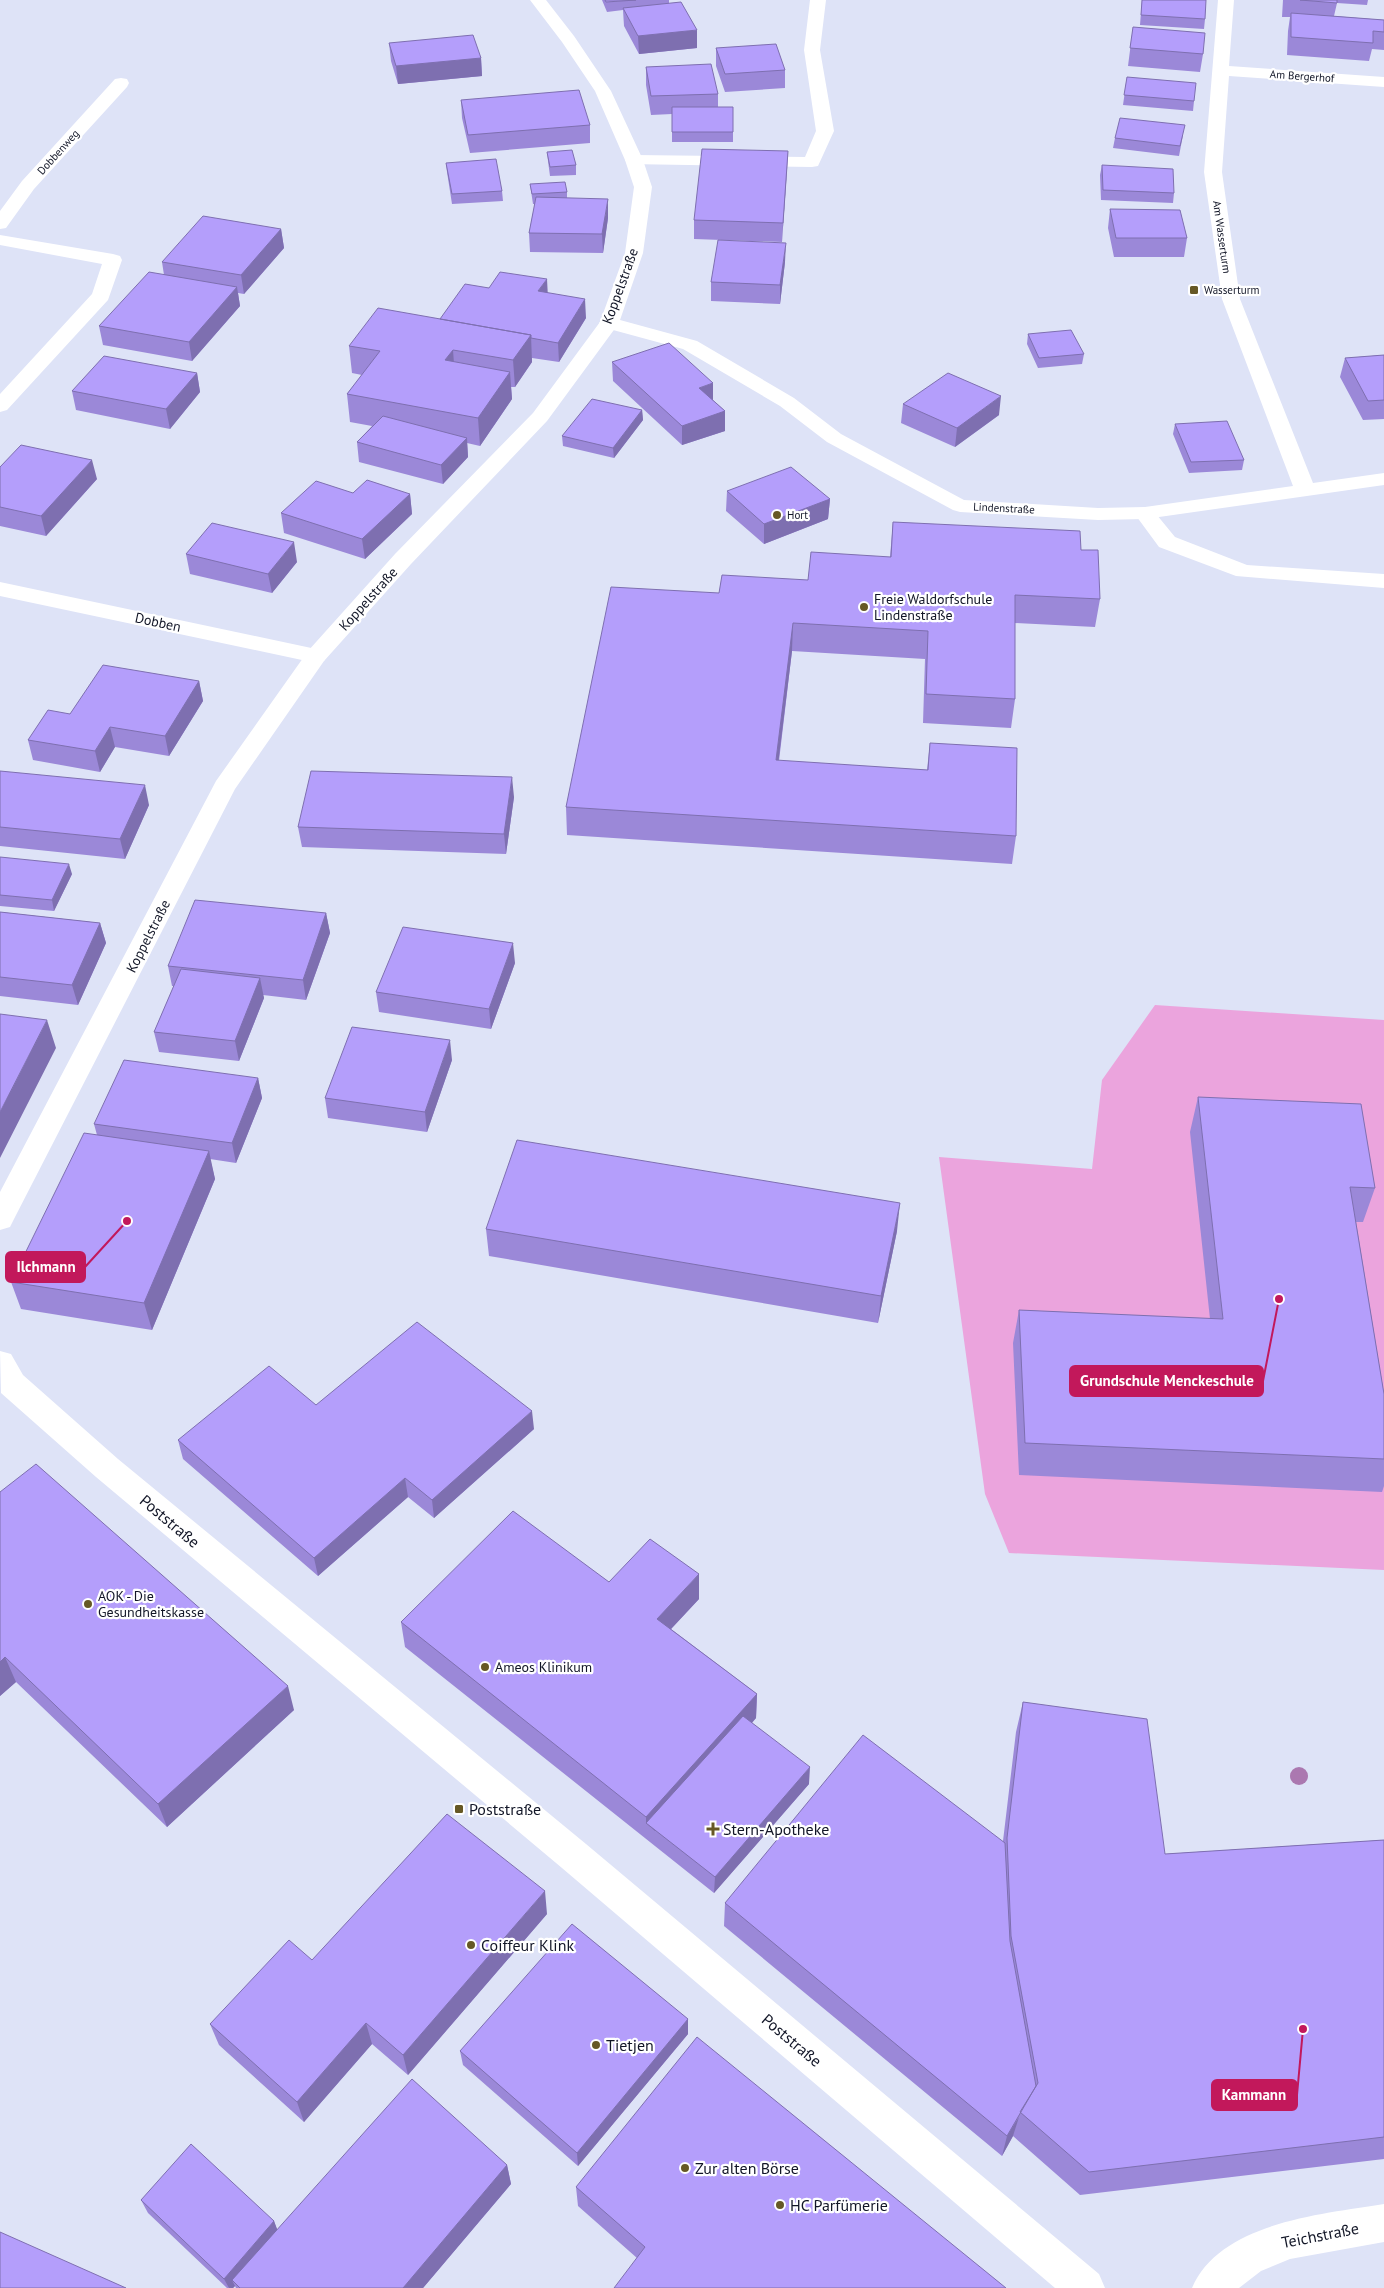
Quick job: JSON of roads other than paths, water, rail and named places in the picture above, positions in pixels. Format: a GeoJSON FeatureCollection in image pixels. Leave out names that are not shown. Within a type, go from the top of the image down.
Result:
{"type":"FeatureCollection","features":[{"type":"Feature","properties":{"kind":"street","name":"Koppelstraße"},"geometry":{"type":"LineString","coordinates":[[0,1219],[224,787],[316,656],[403,559],[540,417],[610,323],[634,253],[642,187],[634,160],[603,91],[568,39],[538,0]]}},
{"type":"Feature","properties":{"kind":"street"},"geometry":{"type":"LineString","coordinates":[[634,160],[812,162],[824,131],[812,50],[818,0]]}},
{"type":"Feature","properties":{"kind":"street","name":"Am Wasserturm"},"geometry":{"type":"LineString","coordinates":[[1226,0],[1213,172],[1231,299],[1305,490]]}},
{"type":"Feature","properties":{"kind":"street","name":"Am Bergerhof"},"geometry":{"type":"LineString","coordinates":[[1220,70],[1384,82]]}},
{"type":"Feature","properties":{"kind":"street","name":"Dobbenweg"},"geometry":{"type":"LineString","coordinates":[[0,224],[28,185],[121,83]]}},
{"type":"Feature","properties":{"kind":"street"},"geometry":{"type":"LineString","coordinates":[[0,240],[112,260],[101,296],[0,406]]}},
{"type":"Feature","properties":{"kind":"street","name":"Lindenstraße"},"geometry":{"type":"LineString","coordinates":[[610,323],[690,345],[787,402],[834,438],[960,506],[1098,514],[1144,512],[1384,479]]}},
{"type":"Feature","properties":{"kind":"street"},"geometry":{"type":"LineString","coordinates":[[1144,512],[1167,542],[1244,571],[1384,581]]}},
{"type":"Feature","properties":{"kind":"street","name":"Dobben"},"geometry":{"type":"LineString","coordinates":[[0,589],[316,656]]}},
{"type":"Feature","properties":{"kind":"street","name":"Poststraße"},"geometry":{"type":"LineString","coordinates":[[0,1362],[12,1384],[107,1468],[574,1856],[1085,2288]]}},
{"type":"Feature","properties":{"kind":"street","name":"Teichstraße"},"geometry":{"type":"LineString","coordinates":[[1212,2288],[1250,2253],[1281,2241],[1384,2224]]}},
{"type":"Feature","properties":{"kind":"place","name":"Wasserturm"},"geometry":{"type":"Point","coordinates":[1194,290]}},
{"type":"Feature","properties":{"kind":"place","name":"Hort"},"geometry":{"type":"Point","coordinates":[777,515]}},
{"type":"Feature","properties":{"kind":"place","name":"Freie Waldorfschule Lindenstraße"},"geometry":{"type":"Point","coordinates":[864,607]}},
{"type":"Feature","properties":{"kind":"place","name":"Ilchmann"},"geometry":{"type":"Point","coordinates":[127,1221]}},
{"type":"Feature","properties":{"kind":"place","name":"Grundschule Menckeschule"},"geometry":{"type":"Point","coordinates":[1279,1299]}},
{"type":"Feature","properties":{"kind":"place","name":"AOK - Die Gesundheitskasse"},"geometry":{"type":"Point","coordinates":[88,1604]}},
{"type":"Feature","properties":{"kind":"place","name":"Ameos Klinikum"},"geometry":{"type":"Point","coordinates":[485,1667]}},
{"type":"Feature","properties":{"kind":"place","name":"Poststraße"},"geometry":{"type":"Point","coordinates":[459,1809]}},
{"type":"Feature","properties":{"kind":"place","name":"Stern-Apotheke"},"geometry":{"type":"Point","coordinates":[713,1829]}},
{"type":"Feature","properties":{"kind":"place","name":"Coiffeur Klink"},"geometry":{"type":"Point","coordinates":[471,1945]}},
{"type":"Feature","properties":{"kind":"place","name":"Kammann"},"geometry":{"type":"Point","coordinates":[1303,2029]}},
{"type":"Feature","properties":{"kind":"place","name":"Tietjen"},"geometry":{"type":"Point","coordinates":[596,2045]}},
{"type":"Feature","properties":{"kind":"place","name":"Zur alten Börse"},"geometry":{"type":"Point","coordinates":[685,2168]}},
{"type":"Feature","properties":{"kind":"place","name":"HC Parfümerie"},"geometry":{"type":"Point","coordinates":[780,2205]}}]}
